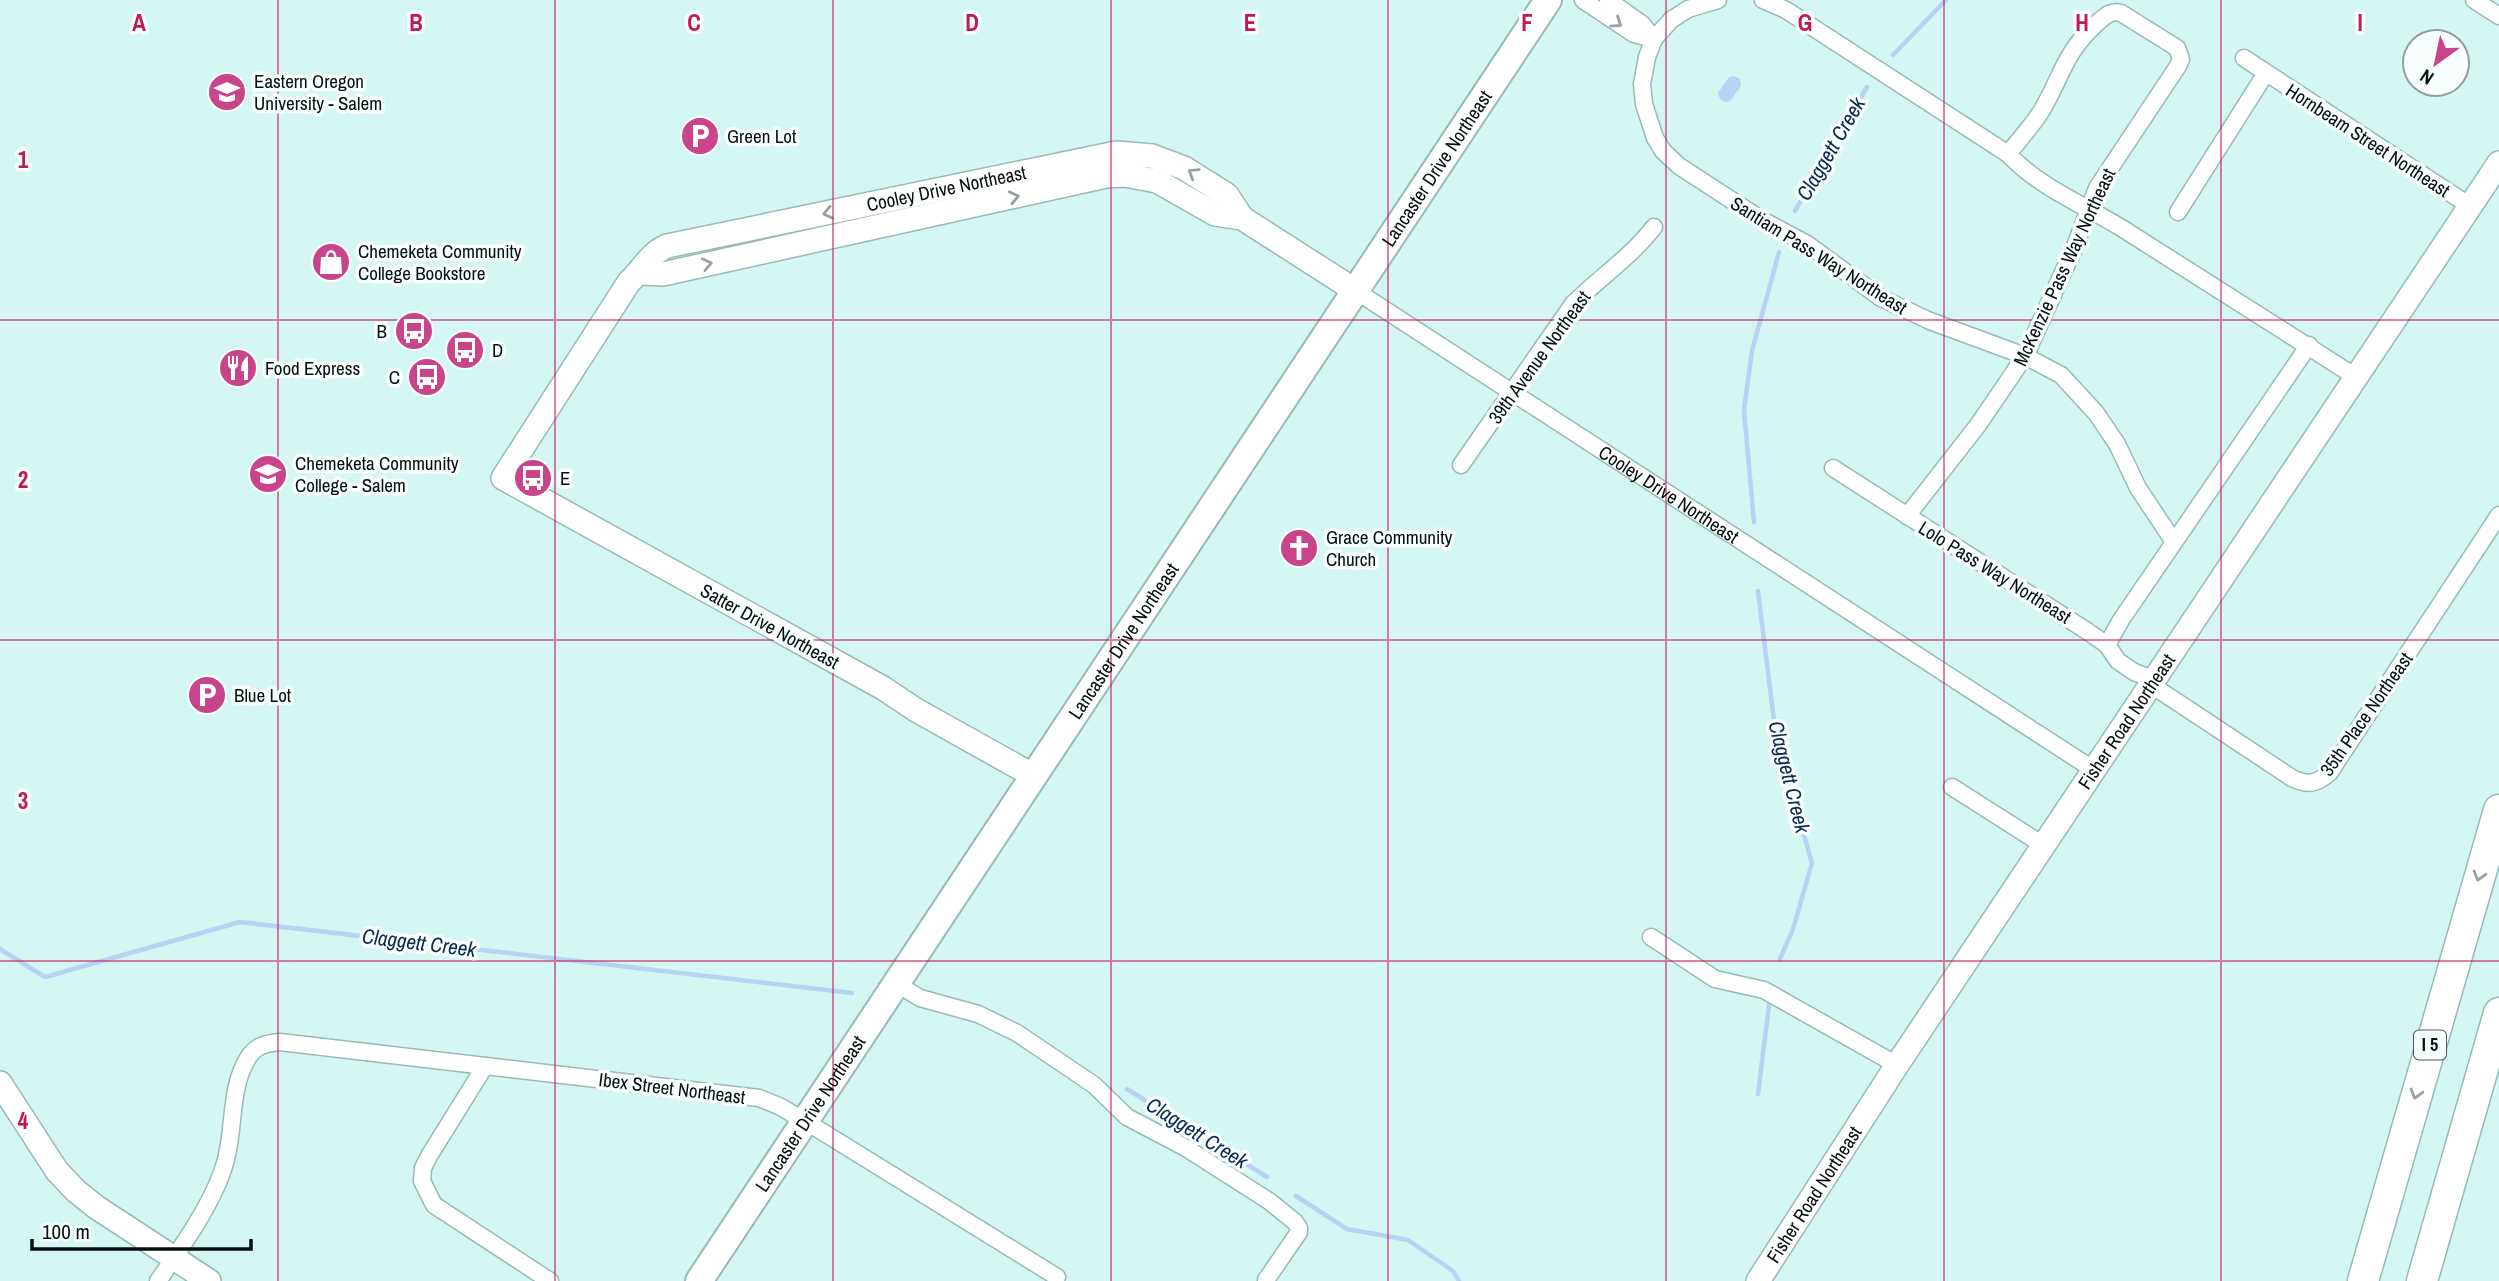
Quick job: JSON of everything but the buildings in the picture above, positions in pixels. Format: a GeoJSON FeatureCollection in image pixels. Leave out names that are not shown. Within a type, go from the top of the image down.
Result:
{"type":"FeatureCollection","features":[{"type":"Feature","properties":{"kind":"highway","name":"I 5"},"geometry":{"type":"LineString","coordinates":[[2363,1281],[2499,810]]}},
{"type":"Feature","properties":{"kind":"highway"},"geometry":{"type":"LineString","coordinates":[[2422,1281],[2499,1013]]}},
{"type":"Feature","properties":{"kind":"highway"},"geometry":{"type":"LineString","coordinates":[[2439,1281],[2499,1062]]}},
{"type":"Feature","properties":{"kind":"main road","name":"Lancaster Drive Northeast"},"geometry":{"type":"LineString","coordinates":[[708,1278],[805,1121],[1549,0]]}},
{"type":"Feature","properties":{"kind":"street"},"geometry":{"type":"LineString","coordinates":[[1583,0],[1634,34],[1654,39]]}},
{"type":"Feature","properties":{"kind":"street"},"geometry":{"type":"LineString","coordinates":[[1608,0],[1642,24],[1654,39]]}},
{"type":"Feature","properties":{"kind":"street","name":"Santiam Pass Way Northeast"},"geometry":{"type":"LineString","coordinates":[[1718,0],[1688,9],[1671,20],[1654,39],[1644,68],[1642,84],[1644,104],[1655,138],[1663,151],[1679,166],[1762,220],[1807,244],[1881,298],[1930,321],[2025,356],[2061,375],[2096,413],[2118,444],[2138,488],[2174,542]]}},
{"type":"Feature","properties":{"kind":"street"},"geometry":{"type":"LineString","coordinates":[[1763,0],[1786,10],[2008,154],[2040,182],[2089,208],[2356,377]]}},
{"type":"Feature","properties":{"kind":"street"},"geometry":{"type":"LineString","coordinates":[[2474,0],[2499,16]]}},
{"type":"Feature","properties":{"kind":"street","name":"McKenzie Pass Way Northeast"},"geometry":{"type":"LineString","coordinates":[[1907,516],[1978,425],[2025,356],[2075,246],[2101,180],[2178,66],[2181,60],[2177,48],[2121,13],[2116,11],[2105,16],[2070,52],[2040,113],[2008,154]]}},
{"type":"Feature","properties":{"kind":"street","name":"Hornbeam Street Northeast"},"geometry":{"type":"LineString","coordinates":[[2244,58],[2470,206]]}},
{"type":"Feature","properties":{"kind":"street","name":"Hornbeam Street Northeast"},"geometry":{"type":"LineString","coordinates":[[2178,212],[2266,73]]}},
{"type":"Feature","properties":{"kind":"street","name":"Cooley Drive Northeast"},"geometry":{"type":"LineString","coordinates":[[503,478],[629,282],[640,273],[653,253],[667,246],[1116,153],[1152,156],[1177,164],[1227,195],[1242,218],[2094,770]]}},
{"type":"Feature","properties":{"kind":"street","name":"Fisher Road Northeast"},"geometry":{"type":"LineString","coordinates":[[1758,1281],[1897,1065],[2499,163]]}},
{"type":"Feature","properties":{"kind":"street","name":"39th Avenue Northeast"},"geometry":{"type":"LineString","coordinates":[[1461,465],[1573,304],[1637,248],[1654,227]]}},
{"type":"Feature","properties":{"kind":"street"},"geometry":{"type":"LineString","coordinates":[[2107,645],[2309,345]]}},
{"type":"Feature","properties":{"kind":"street","name":"Lolo Pass Way Northeast"},"geometry":{"type":"LineString","coordinates":[[1833,468],[2107,645],[2118,661],[2152,681]]}},
{"type":"Feature","properties":{"kind":"street","name":"Satter Drive Northeast"},"geometry":{"type":"LineString","coordinates":[[503,478],[1034,776]]}},
{"type":"Feature","properties":{"kind":"street","name":"35th Place Northeast"},"geometry":{"type":"LineString","coordinates":[[2152,681],[2292,778],[2311,784],[2321,780],[2330,772],[2499,515]]}},
{"type":"Feature","properties":{"kind":"street"},"geometry":{"type":"LineString","coordinates":[[1952,787],[2043,845]]}},
{"type":"Feature","properties":{"kind":"street"},"geometry":{"type":"LineString","coordinates":[[1651,937],[1715,979],[1764,990],[1897,1065]]}},
{"type":"Feature","properties":{"kind":"street"},"geometry":{"type":"LineString","coordinates":[[897,984],[920,998],[978,1014],[1017,1033],[1094,1085],[1127,1117],[1186,1147],[1269,1201],[1299,1228],[1266,1280]]}},
{"type":"Feature","properties":{"kind":"street","name":"Ibex Street Northeast"},"geometry":{"type":"LineString","coordinates":[[174,1258],[212,1193],[224,1166],[229,1149],[237,1085],[247,1059],[254,1049],[268,1043],[280,1042],[759,1098],[805,1121],[1056,1277]]}},
{"type":"Feature","properties":{"kind":"street"},"geometry":{"type":"LineString","coordinates":[[485,1066],[429,1156],[423,1168],[422,1181],[434,1205],[550,1281]]}},
{"type":"Feature","properties":{"kind":"street"},"geometry":{"type":"LineString","coordinates":[[0,1083],[57,1171],[76,1191],[209,1281]]}},
{"type":"Feature","properties":{"kind":"street"},"geometry":{"type":"LineString","coordinates":[[158,1281],[174,1258]]}},
{"type":"Feature","properties":{"kind":"water"},"geometry":{"type":"Polygon","coordinates":[[[1729,77],[1740,79],[1741,86],[1730,101],[1725,102],[1720,99],[1718,93],[1729,77]]]}},
{"type":"Feature","properties":{"kind":"waterway","name":"Claggett Creek"},"geometry":{"type":"LineString","coordinates":[[1893,55],[1946,0]]}},
{"type":"Feature","properties":{"kind":"waterway","name":"Claggett Creek"},"geometry":{"type":"LineString","coordinates":[[1795,211],[1867,87]]}},
{"type":"Feature","properties":{"kind":"waterway","name":"Claggett Creek"},"geometry":{"type":"LineString","coordinates":[[1754,522],[1744,410],[1752,351],[1779,252]]}},
{"type":"Feature","properties":{"kind":"waterway","name":"Claggett Creek"},"geometry":{"type":"LineString","coordinates":[[1758,591],[1776,737],[1812,863],[1793,929],[1780,959]]}},
{"type":"Feature","properties":{"kind":"waterway","name":"Claggett Creek"},"geometry":{"type":"LineString","coordinates":[[0,949],[45,977],[240,922],[852,993]]}},
{"type":"Feature","properties":{"kind":"waterway","name":"Claggett Creek"},"geometry":{"type":"LineString","coordinates":[[1758,1094],[1770,997]]}},
{"type":"Feature","properties":{"kind":"waterway","name":"Claggett Creek"},"geometry":{"type":"LineString","coordinates":[[1127,1089],[1267,1177]]}},
{"type":"Feature","properties":{"kind":"waterway","name":"Claggett Creek"},"geometry":{"type":"LineString","coordinates":[[1296,1196],[1347,1229],[1408,1240],[1453,1271],[1459,1281]]}},
{"type":"Feature","properties":{"kind":"place","name":"Eastern Oregon University - Salem"},"geometry":{"type":"Point","coordinates":[227,92]}},
{"type":"Feature","properties":{"kind":"place","name":"Green Lot"},"geometry":{"type":"Point","coordinates":[700,136]}},
{"type":"Feature","properties":{"kind":"place","name":"Chemeketa Community College Bookstore"},"geometry":{"type":"Point","coordinates":[331,262]}},
{"type":"Feature","properties":{"kind":"place","name":"B"},"geometry":{"type":"Point","coordinates":[414,331]}},
{"type":"Feature","properties":{"kind":"place","name":"D"},"geometry":{"type":"Point","coordinates":[465,350]}},
{"type":"Feature","properties":{"kind":"place","name":"Food Express"},"geometry":{"type":"Point","coordinates":[238,368]}},
{"type":"Feature","properties":{"kind":"place","name":"C"},"geometry":{"type":"Point","coordinates":[427,377]}},
{"type":"Feature","properties":{"kind":"place","name":"Chemeketa Community College - Salem"},"geometry":{"type":"Point","coordinates":[268,474]}},
{"type":"Feature","properties":{"kind":"place","name":"E"},"geometry":{"type":"Point","coordinates":[533,478]}},
{"type":"Feature","properties":{"kind":"place","name":"Grace Community Church"},"geometry":{"type":"Point","coordinates":[1299,548]}},
{"type":"Feature","properties":{"kind":"place","name":"Blue Lot"},"geometry":{"type":"Point","coordinates":[207,695]}}]}
